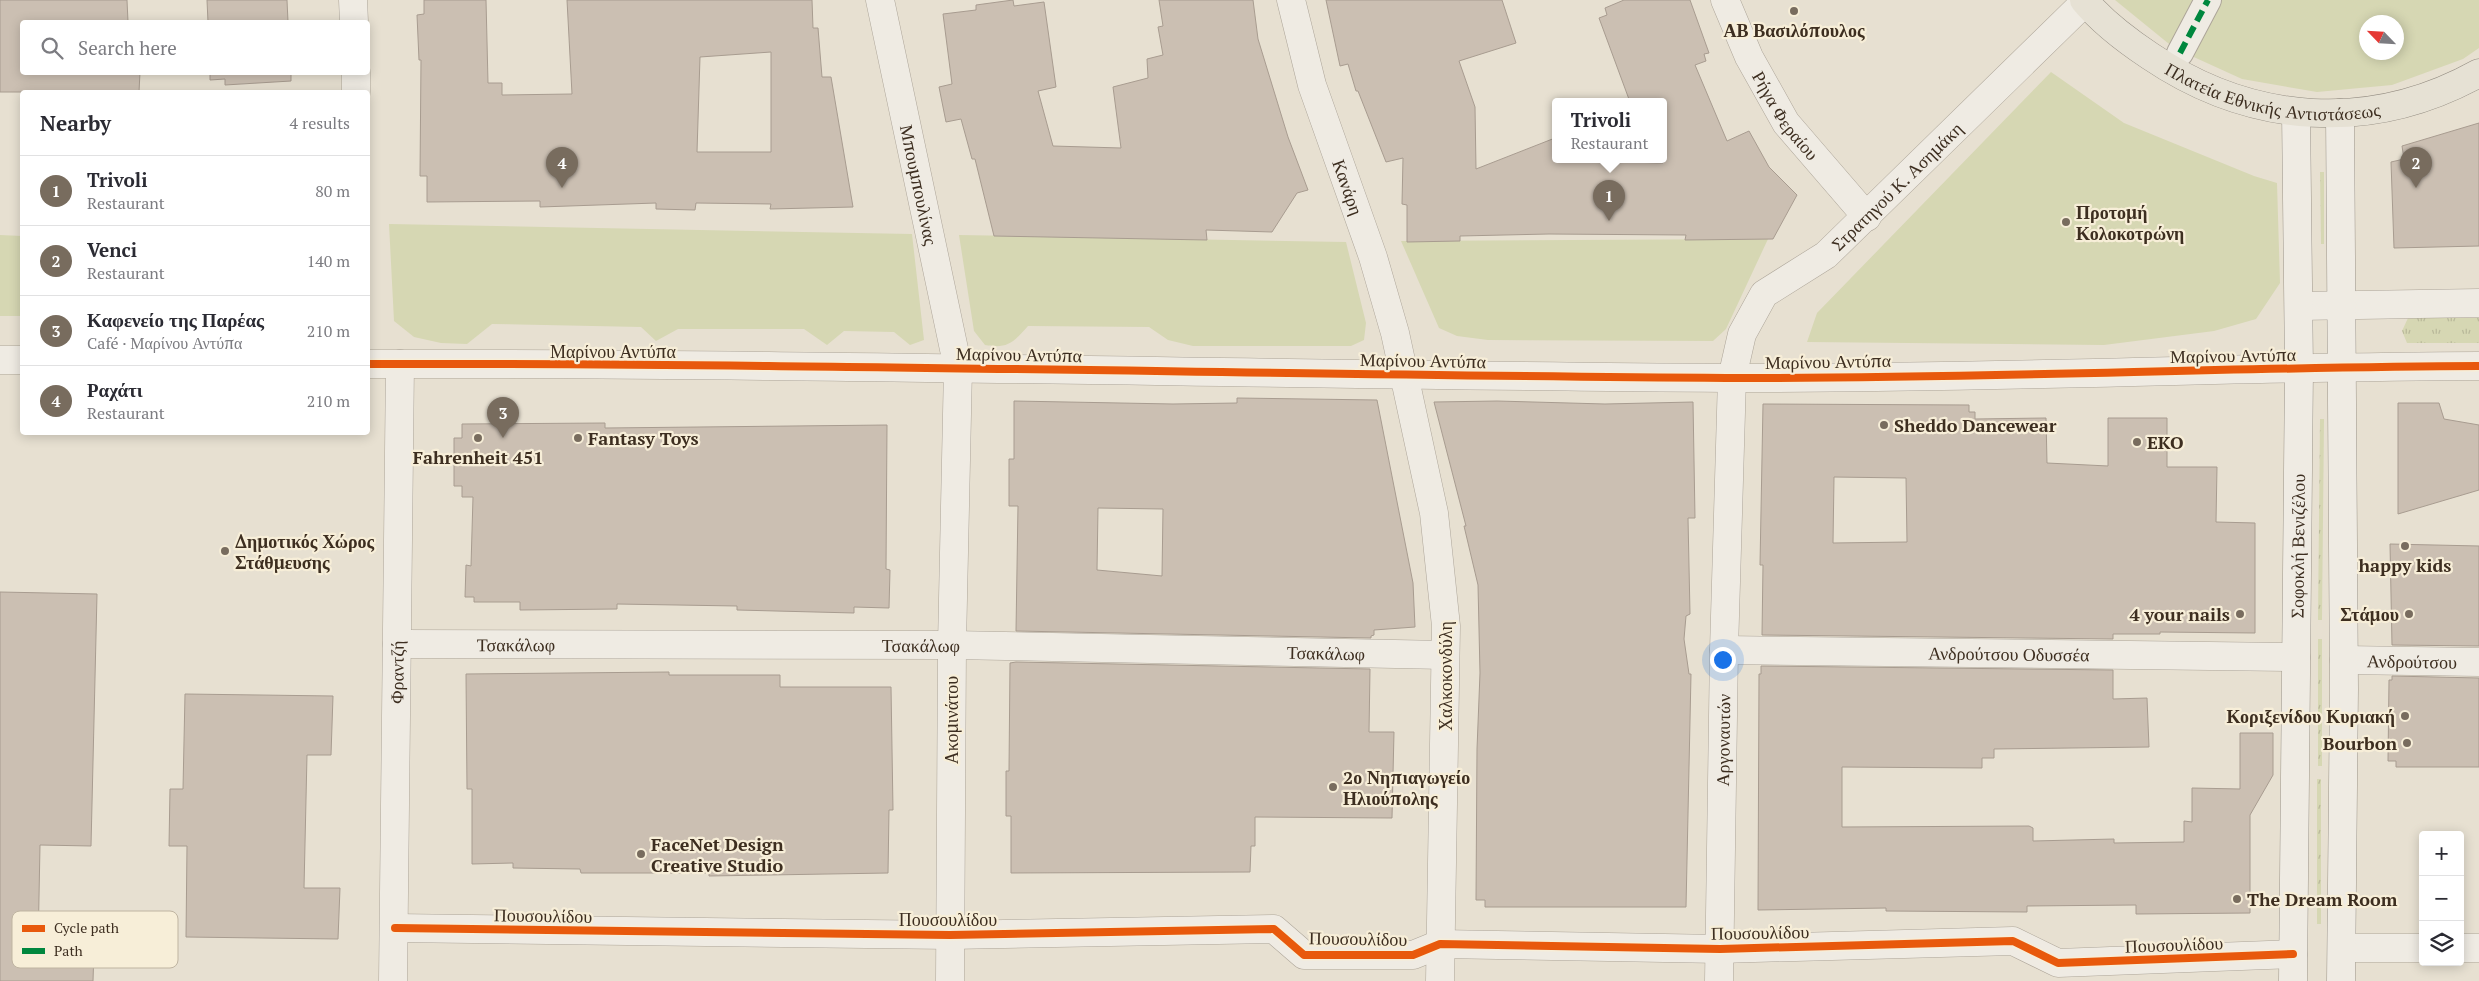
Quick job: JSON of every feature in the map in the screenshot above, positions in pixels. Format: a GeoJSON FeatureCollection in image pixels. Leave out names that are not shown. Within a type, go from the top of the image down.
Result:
{"type":"FeatureCollection","features":[{"type":"Feature","properties":{"kind":"main road","name":"Πλατεία Εθνικής Αντιστάσεως"},"geometry":{"type":"LineString","coordinates":[[2085,1],[2120,35],[2187,79],[2211,91],[2256,105],[2296,112],[2340,113],[2382,109],[2417,101],[2451,89],[2479,74]]}},
{"type":"Feature","properties":{"kind":"street"},"geometry":{"type":"LineString","coordinates":[[353,0],[354,20]]}},
{"type":"Feature","properties":{"kind":"street","name":"Μπουμπουλίνας"},"geometry":{"type":"LineString","coordinates":[[880,0],[958,368]]}},
{"type":"Feature","properties":{"kind":"street","name":"Κανάρη"},"geometry":{"type":"LineString","coordinates":[[1291,0],[1312,85],[1373,257],[1395,333],[1403,374]]}},
{"type":"Feature","properties":{"kind":"street","name":"Ρήγα Φεραίου"},"geometry":{"type":"LineString","coordinates":[[1726,0],[1748,57],[1786,123],[1866,217]]}},
{"type":"Feature","properties":{"kind":"street"},"geometry":{"type":"LineString","coordinates":[[2180,53],[2208,0]]}},
{"type":"Feature","properties":{"kind":"street","name":"Στρατηγού Κ. Ασημάκη"},"geometry":{"type":"LineString","coordinates":[[1732,378],[1742,334],[1764,294],[1826,255],[2085,1]]}},
{"type":"Feature","properties":{"kind":"street"},"geometry":{"type":"LineString","coordinates":[[356,75],[356,90]]}},
{"type":"Feature","properties":{"kind":"street","name":"Σοφοκλή Βενιζέλου"},"geometry":{"type":"LineString","coordinates":[[2293,981],[2299,369],[2296,112]]}},
{"type":"Feature","properties":{"kind":"street"},"geometry":{"type":"LineString","coordinates":[[2340,113],[2344,660],[2342,981]]}},
{"type":"Feature","properties":{"kind":"street"},"geometry":{"type":"LineString","coordinates":[[2299,306],[2479,303]]}},
{"type":"Feature","properties":{"kind":"street"},"geometry":{"type":"LineString","coordinates":[[0,360],[20,360]]}},
{"type":"Feature","properties":{"kind":"street","name":"Μαρίνου Αντύπα"},"geometry":{"type":"LineString","coordinates":[[370,364],[958,368],[1732,378],[2299,369],[2341,366],[2479,366]]}},
{"type":"Feature","properties":{"kind":"street","name":"Φραντζή"},"geometry":{"type":"LineString","coordinates":[[393,981],[400,364]]}},
{"type":"Feature","properties":{"kind":"street","name":"Ακομινάτου"},"geometry":{"type":"LineString","coordinates":[[950,981],[952,645],[958,368]]}},
{"type":"Feature","properties":{"kind":"street","name":"Χαλκοκονδύλη"},"geometry":{"type":"LineString","coordinates":[[1403,374],[1434,513],[1446,626],[1440,981]]}},
{"type":"Feature","properties":{"kind":"street","name":"Αργοναυτών"},"geometry":{"type":"LineString","coordinates":[[1719,981],[1724,650],[1732,378]]}},
{"type":"Feature","properties":{"kind":"street","name":"Τσακάλωφ"},"geometry":{"type":"LineString","coordinates":[[397,644],[952,645],[1445,655]]}},
{"type":"Feature","properties":{"kind":"street","name":"Ανδρούτσου Οδυσσέα"},"geometry":{"type":"LineString","coordinates":[[1724,650],[2296,657]]}},
{"type":"Feature","properties":{"kind":"street","name":"Ανδρούτσου"},"geometry":{"type":"LineString","coordinates":[[2344,660],[2479,662]]}},
{"type":"Feature","properties":{"kind":"street","name":"Πουσουλίδου"},"geometry":{"type":"LineString","coordinates":[[394,928],[950,935],[1274,929],[1304,955],[1413,955],[1440,944],[1720,949],[2013,941],[2058,963],[2293,954]]}},
{"type":"Feature","properties":{"kind":"street"},"geometry":{"type":"LineString","coordinates":[[2342,948],[2419,948]]}},
{"type":"Feature","properties":{"kind":"street"},"geometry":{"type":"LineString","coordinates":[[2464,948],[2479,948]]}},
{"type":"Feature","properties":{"kind":"green space"},"geometry":{"type":"Polygon","coordinates":[[[2115,0],[2479,0],[2479,48],[2463,59],[2392,85],[2317,92],[2242,79],[2174,48],[2115,0]]]}},
{"type":"Feature","properties":{"kind":"green space"},"geometry":{"type":"Polygon","coordinates":[[[2051,72],[2124,123],[2254,176],[2277,183],[2280,283],[2256,319],[2214,331],[2104,345],[1807,342],[1817,313],[2051,72]]]}},
{"type":"Feature","properties":{"kind":"green space"},"geometry":{"type":"Polygon","coordinates":[[[2320,172],[2324,172],[2324,244],[2321,244],[2320,172]]]}},
{"type":"Feature","properties":{"kind":"green space"},"geometry":{"type":"Polygon","coordinates":[[[389,224],[912,234],[924,340],[910,345],[894,332],[844,331],[827,345],[804,329],[678,329],[656,341],[641,327],[492,324],[467,344],[441,343],[414,337],[394,321],[389,224]]]}},
{"type":"Feature","properties":{"kind":"green space"},"geometry":{"type":"Polygon","coordinates":[[[0,235],[20,236],[20,316],[0,316],[0,235]]]}},
{"type":"Feature","properties":{"kind":"green space"},"geometry":{"type":"Polygon","coordinates":[[[959,235],[1346,242],[1366,323],[1364,340],[1351,346],[1193,346],[1168,340],[1149,327],[1028,326],[1014,341],[999,346],[985,345],[974,331],[959,235]]]}},
{"type":"Feature","properties":{"kind":"green space"},"geometry":{"type":"Polygon","coordinates":[[[1768,239],[1726,329],[1713,341],[1488,340],[1457,336],[1439,328],[1401,241],[1768,239]]]}},
{"type":"Feature","properties":{"kind":"green space"},"geometry":{"type":"Polygon","coordinates":[[[2408,318],[2479,318],[2479,343],[2407,343],[2402,331],[2408,318]]]}},
{"type":"Feature","properties":{"kind":"green space"},"geometry":{"type":"Polygon","coordinates":[[[2320,419],[2324,419],[2322,620],[2318,620],[2320,419]]]}},
{"type":"Feature","properties":{"kind":"green space"},"geometry":{"type":"Polygon","coordinates":[[[2318,639],[2322,639],[2322,766],[2318,766],[2318,639]]]}},
{"type":"Feature","properties":{"kind":"green space"},"geometry":{"type":"Polygon","coordinates":[[[2317,779],[2321,779],[2321,924],[2317,924],[2317,779]]]}},
{"type":"Feature","properties":{"kind":"building"},"geometry":{"type":"Polygon","coordinates":[[[0,0],[127,0],[128,20],[20,20],[20,75],[140,75],[139,90],[20,90],[20,92],[0,92],[0,0]]]}},
{"type":"Feature","properties":{"kind":"building"},"geometry":{"type":"Polygon","coordinates":[[[207,0],[287,0],[288,20],[208,20],[207,0]]]}},
{"type":"Feature","properties":{"kind":"building"},"geometry":{"type":"Polygon","coordinates":[[[424,0],[486,0],[488,83],[502,83],[502,95],[572,94],[567,0],[812,0],[813,28],[818,28],[822,77],[831,77],[853,207],[770,209],[771,204],[696,203],[695,210],[656,209],[656,203],[540,207],[540,201],[427,202],[427,176],[420,176],[421,60],[419,60],[417,15],[424,14],[424,0]],[[771,52],[700,57],[697,152],[771,152],[771,52]]]}},
{"type":"Feature","properties":{"kind":"building"},"geometry":{"type":"Polygon","coordinates":[[[1013,0],[1014,6],[1044,2],[1056,87],[1038,91],[1053,146],[1121,148],[1113,87],[1148,78],[1147,59],[1163,55],[1158,27],[1163,26],[1159,0],[1253,0],[1258,39],[1288,137],[1308,190],[1297,193],[1272,232],[1206,230],[1207,240],[994,236],[975,159],[972,159],[961,119],[946,122],[939,87],[952,84],[943,14],[976,10],[976,5],[1013,0]]]}},
{"type":"Feature","properties":{"kind":"building"},"geometry":{"type":"Polygon","coordinates":[[[1326,0],[1502,0],[1516,43],[1459,61],[1475,107],[1476,169],[1552,139],[1552,163],[1667,163],[1667,98],[1629,98],[1599,18],[1607,15],[1605,8],[1624,0],[1690,0],[1709,53],[1704,54],[1706,61],[1695,65],[1727,141],[1749,131],[1769,167],[1797,195],[1773,239],[1685,240],[1686,235],[1549,234],[1460,236],[1460,241],[1407,242],[1407,205],[1402,204],[1403,158],[1386,162],[1358,91],[1356,91],[1348,64],[1340,66],[1326,0]]]}},
{"type":"Feature","properties":{"kind":"building"},"geometry":{"type":"Polygon","coordinates":[[[210,75],[291,75],[291,81],[225,85],[225,79],[210,80],[210,75]]]}},
{"type":"Feature","properties":{"kind":"building"},"geometry":{"type":"Polygon","coordinates":[[[2479,123],[2479,246],[2394,248],[2391,162],[2404,159],[2402,146],[2479,123]]]}},
{"type":"Feature","properties":{"kind":"building"},"geometry":{"type":"Polygon","coordinates":[[[1237,398],[1377,400],[1413,583],[1415,627],[1374,630],[1374,635],[1371,638],[1016,631],[1018,506],[1009,506],[1009,459],[1014,459],[1014,401],[1173,404],[1237,403],[1237,398]],[[1098,508],[1097,570],[1162,576],[1163,509],[1098,508]]]}},
{"type":"Feature","properties":{"kind":"building"},"geometry":{"type":"Polygon","coordinates":[[[1497,401],[1605,404],[1693,402],[1695,518],[1688,518],[1690,614],[1686,616],[1684,639],[1689,674],[1691,674],[1686,907],[1485,907],[1485,900],[1476,900],[1477,749],[1480,673],[1478,585],[1464,526],[1466,526],[1434,402],[1497,401]]]}},
{"type":"Feature","properties":{"kind":"building"},"geometry":{"type":"Polygon","coordinates":[[[2398,403],[2439,403],[2444,419],[2479,425],[2479,490],[2398,514],[2398,403]]]}},
{"type":"Feature","properties":{"kind":"building"},"geometry":{"type":"Polygon","coordinates":[[[1763,404],[1969,405],[1969,412],[1975,412],[1975,419],[2046,418],[2047,463],[2108,466],[2108,418],[2167,418],[2167,467],[2217,467],[2216,522],[2255,523],[2255,633],[2160,632],[2160,634],[2113,634],[2113,639],[1762,635],[1763,565],[1760,565],[1763,404]],[[1834,477],[1833,543],[1907,542],[1906,478],[1834,477]]]}},
{"type":"Feature","properties":{"kind":"building"},"geometry":{"type":"Polygon","coordinates":[[[605,423],[605,428],[887,425],[886,569],[890,570],[889,608],[854,607],[854,613],[737,610],[737,606],[617,604],[617,609],[520,610],[520,602],[474,602],[474,597],[465,597],[466,565],[471,566],[473,497],[462,497],[462,486],[454,486],[454,438],[462,438],[462,424],[605,423]]]}},
{"type":"Feature","properties":{"kind":"building"},"geometry":{"type":"Polygon","coordinates":[[[2390,544],[2479,546],[2479,646],[2392,645],[2390,544]]]}},
{"type":"Feature","properties":{"kind":"building"},"geometry":{"type":"Polygon","coordinates":[[[0,592],[97,594],[91,846],[40,845],[39,911],[12,911],[12,968],[93,968],[93,981],[0,981],[0,592]]]}},
{"type":"Feature","properties":{"kind":"building"},"geometry":{"type":"Polygon","coordinates":[[[1010,663],[1370,669],[1369,732],[1394,732],[1392,818],[1255,817],[1255,846],[1251,846],[1250,872],[1011,873],[1011,816],[1006,816],[1006,771],[1009,771],[1010,663]]]}},
{"type":"Feature","properties":{"kind":"building"},"geometry":{"type":"Polygon","coordinates":[[[1761,666],[2113,670],[2113,699],[2147,698],[2149,747],[1994,749],[1994,758],[1982,758],[1982,768],[1842,767],[1842,827],[2029,826],[2033,828],[2033,841],[2114,839],[2114,843],[2184,842],[2184,821],[2192,822],[2192,788],[2240,789],[2240,733],[2273,733],[2273,775],[2250,815],[2250,913],[2136,914],[2136,905],[2027,906],[2027,912],[1886,911],[1886,908],[1758,910],[1759,674],[1761,674],[1761,666]]]}},
{"type":"Feature","properties":{"kind":"building"},"geometry":{"type":"Polygon","coordinates":[[[669,672],[669,675],[780,675],[780,687],[891,687],[893,810],[889,810],[888,873],[709,876],[709,873],[581,873],[580,869],[513,868],[513,863],[472,864],[472,789],[467,789],[466,674],[669,672]]]}},
{"type":"Feature","properties":{"kind":"building"},"geometry":{"type":"Polygon","coordinates":[[[2392,676],[2479,678],[2479,767],[2396,767],[2396,761],[2388,761],[2389,680],[2392,680],[2392,676]]]}},
{"type":"Feature","properties":{"kind":"building"},"geometry":{"type":"Polygon","coordinates":[[[185,694],[333,696],[331,755],[307,755],[304,888],[340,888],[338,939],[186,937],[187,846],[169,846],[170,789],[183,789],[185,694]]]}},
{"type":"Feature","properties":{"kind":"marked path"},"geometry":{"type":"LineString","coordinates":[[2180,53],[2208,0]]}},
{"type":"Feature","properties":{"kind":"cycle path"},"geometry":{"type":"LineString","coordinates":[[370,364],[707,365],[1726,378],[1914,377],[2291,368],[2479,366]]}},
{"type":"Feature","properties":{"kind":"cycle path"},"geometry":{"type":"LineString","coordinates":[[395,928],[950,935],[1274,929],[1304,955],[1413,955],[1440,944],[1720,949],[2013,941],[2058,963],[2293,954]]}},
{"type":"Feature","properties":{"kind":"place","name":"ΑΒ Βασιλόπουλος"},"geometry":{"type":"Point","coordinates":[1794,11]}},
{"type":"Feature","properties":{"kind":"place","name":"Ραχάτι"},"geometry":{"type":"Point","coordinates":[562,188]}},
{"type":"Feature","properties":{"kind":"place","name":"Venci"},"geometry":{"type":"Point","coordinates":[2416,188]}},
{"type":"Feature","properties":{"kind":"place","name":"Trivoli"},"geometry":{"type":"Point","coordinates":[1609,221]}},
{"type":"Feature","properties":{"kind":"place","name":"Προτομή Κολοκοτρώνη"},"geometry":{"type":"Point","coordinates":[2066,222]}},
{"type":"Feature","properties":{"kind":"place","name":"Sheddo Dancewear"},"geometry":{"type":"Point","coordinates":[1884,425]}},
{"type":"Feature","properties":{"kind":"place","name":"Fahrenheit 451"},"geometry":{"type":"Point","coordinates":[478,438]}},
{"type":"Feature","properties":{"kind":"place","name":"Καφενείο της Παρέας"},"geometry":{"type":"Point","coordinates":[503,438]}},
{"type":"Feature","properties":{"kind":"place","name":"Fantasy Toys"},"geometry":{"type":"Point","coordinates":[578,438]}},
{"type":"Feature","properties":{"kind":"place","name":"EKO"},"geometry":{"type":"Point","coordinates":[2137,442]}},
{"type":"Feature","properties":{"kind":"place","name":"happy kids"},"geometry":{"type":"Point","coordinates":[2405,546]}},
{"type":"Feature","properties":{"kind":"place","name":"Δημοτικός Χώρος Στάθμευσης"},"geometry":{"type":"Point","coordinates":[225,551]}},
{"type":"Feature","properties":{"kind":"place","name":"4 your nails"},"geometry":{"type":"Point","coordinates":[2240,614]}},
{"type":"Feature","properties":{"kind":"place","name":"Στάμου"},"geometry":{"type":"Point","coordinates":[2409,614]}},
{"type":"Feature","properties":{"kind":"place","name":"Κοριξενίδου Κυριακή"},"geometry":{"type":"Point","coordinates":[2405,716]}},
{"type":"Feature","properties":{"kind":"place","name":"Bourbon"},"geometry":{"type":"Point","coordinates":[2407,743]}},
{"type":"Feature","properties":{"kind":"place","name":"2ο Νηπιαγωγείο Ηλιούπολης"},"geometry":{"type":"Point","coordinates":[1333,787]}},
{"type":"Feature","properties":{"kind":"place","name":"FaceNet Design Creative Studio"},"geometry":{"type":"Point","coordinates":[641,854]}},
{"type":"Feature","properties":{"kind":"place","name":"The Dream Room"},"geometry":{"type":"Point","coordinates":[2237,899]}}]}
